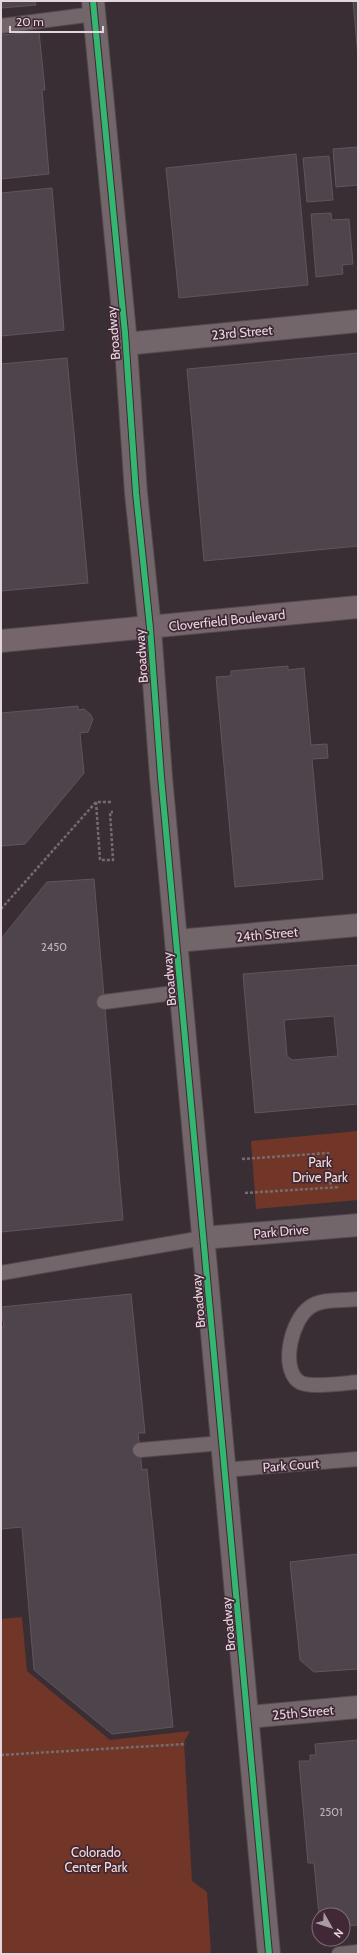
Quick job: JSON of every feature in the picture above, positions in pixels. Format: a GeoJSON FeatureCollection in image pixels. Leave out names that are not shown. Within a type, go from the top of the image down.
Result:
{"type":"FeatureCollection","features":[{"type":"Feature","properties":{"kind":"main road","name":"Cloverfield Boulevard"},"geometry":{"type":"LineString","coordinates":[[1,642],[358,607]]}},
{"type":"Feature","properties":{"kind":"street","name":"Broadway"},"geometry":{"type":"LineString","coordinates":[[93,8],[125,344],[136,493],[150,628],[176,941],[269,1954]]}},
{"type":"Feature","properties":{"kind":"street","name":"23rd Street"},"geometry":{"type":"LineString","coordinates":[[125,344],[358,321]]}},
{"type":"Feature","properties":{"kind":"street","name":"24th Street"},"geometry":{"type":"LineString","coordinates":[[176,941],[358,925]]}},
{"type":"Feature","properties":{"kind":"street","name":"Park Drive"},"geometry":{"type":"LineString","coordinates":[[203,1238],[358,1225]]}},
{"type":"Feature","properties":{"kind":"street","name":"25th Street"},"geometry":{"type":"LineString","coordinates":[[248,1717],[358,1707]]}},
{"type":"Feature","properties":{"kind":"lane"},"geometry":{"type":"LineString","coordinates":[[1,26],[93,8]]}},
{"type":"Feature","properties":{"kind":"lane"},"geometry":{"type":"LineString","coordinates":[[104,1002],[181,992]]}},
{"type":"Feature","properties":{"kind":"lane"},"geometry":{"type":"LineString","coordinates":[[1,1273],[203,1238]]}},
{"type":"Feature","properties":{"kind":"lane"},"geometry":{"type":"LineString","coordinates":[[358,1299],[319,1303],[310,1307],[298,1320],[290,1339],[289,1353],[292,1372],[298,1381],[307,1385],[358,1382]]}},
{"type":"Feature","properties":{"kind":"lane"},"geometry":{"type":"LineString","coordinates":[[140,1450],[222,1443]]}},
{"type":"Feature","properties":{"kind":"lane","name":"Park Court"},"geometry":{"type":"LineString","coordinates":[[224,1470],[358,1459]]}},
{"type":"Feature","properties":{"kind":"lane"},"geometry":{"type":"LineString","coordinates":[[338,1954],[358,1952]]}},
{"type":"Feature","properties":{"kind":"path"},"geometry":{"type":"LineString","coordinates":[[1,909],[96,802],[112,802]]}},
{"type":"Feature","properties":{"kind":"path"},"geometry":{"type":"LineString","coordinates":[[96,802],[100,860],[113,860],[110,812],[113,812]]}},
{"type":"Feature","properties":{"kind":"path"},"geometry":{"type":"LineString","coordinates":[[242,1159],[328,1152],[331,1188]]}},
{"type":"Feature","properties":{"kind":"path"},"geometry":{"type":"LineString","coordinates":[[245,1193],[340,1187]]}},
{"type":"Feature","properties":{"kind":"path"},"geometry":{"type":"LineString","coordinates":[[1,1755],[186,1744]]}},
{"type":"Feature","properties":{"kind":"green space","name":"Park Drive Park"},"geometry":{"type":"Polygon","coordinates":[[[358,1131],[358,1200],[256,1209],[251,1141],[358,1131]]]}},
{"type":"Feature","properties":{"kind":"green space","name":"Colorado Center Park"},"geometry":{"type":"Polygon","coordinates":[[[22,1617],[27,1671],[110,1740],[190,1731],[184,1742],[192,1881],[207,1892],[211,1954],[1,1954],[1,1619],[22,1617]]]}},
{"type":"Feature","properties":{"kind":"building"},"geometry":{"type":"Polygon","coordinates":[[[1,1],[35,1],[36,5],[1,8],[1,1]]]}},
{"type":"Feature","properties":{"kind":"building"},"geometry":{"type":"Polygon","coordinates":[[[353,1],[358,1],[358,57],[353,1]]]}},
{"type":"Feature","properties":{"kind":"building"},"geometry":{"type":"Polygon","coordinates":[[[39,32],[45,90],[42,90],[49,174],[1,179],[1,35],[39,32]]]}},
{"type":"Feature","properties":{"kind":"building"},"geometry":{"type":"Polygon","coordinates":[[[358,147],[358,185],[336,187],[333,149],[358,147]]]}},
{"type":"Feature","properties":{"kind":"building"},"geometry":{"type":"Polygon","coordinates":[[[296,154],[308,285],[179,298],[166,168],[296,154]]]}},
{"type":"Feature","properties":{"kind":"building"},"geometry":{"type":"Polygon","coordinates":[[[329,156],[333,200],[307,202],[303,158],[329,156]]]}},
{"type":"Feature","properties":{"kind":"building"},"geometry":{"type":"Polygon","coordinates":[[[52,188],[64,330],[1,336],[1,193],[52,188]]]}},
{"type":"Feature","properties":{"kind":"building"},"geometry":{"type":"Polygon","coordinates":[[[331,213],[332,220],[349,219],[353,264],[342,265],[343,274],[316,277],[311,214],[331,213]]]}},
{"type":"Feature","properties":{"kind":"building"},"geometry":{"type":"Polygon","coordinates":[[[358,353],[358,546],[204,561],[187,369],[358,353]]]}},
{"type":"Feature","properties":{"kind":"building"},"geometry":{"type":"Polygon","coordinates":[[[67,358],[88,583],[1,591],[1,364],[67,358]]]}},
{"type":"Feature","properties":{"kind":"building"},"geometry":{"type":"Polygon","coordinates":[[[288,666],[288,670],[304,668],[311,745],[327,744],[328,758],[312,759],[323,879],[235,887],[216,677],[231,676],[231,671],[288,666]]]}},
{"type":"Feature","properties":{"kind":"building"},"geometry":{"type":"Polygon","coordinates":[[[78,706],[78,710],[84,709],[93,719],[88,732],[80,733],[84,773],[25,844],[1,846],[1,713],[78,706]]]}},
{"type":"Feature","properties":{"kind":"building"},"geometry":{"type":"Polygon","coordinates":[[[94,879],[123,1220],[1,1232],[1,939],[47,882],[94,879]]]}},
{"type":"Feature","properties":{"kind":"building"},"geometry":{"type":"Polygon","coordinates":[[[358,965],[358,1104],[255,1113],[243,974],[358,965]],[[334,1016],[284,1020],[287,1056],[292,1060],[338,1056],[334,1016]]]}},
{"type":"Feature","properties":{"kind":"building"},"geometry":{"type":"Polygon","coordinates":[[[131,1294],[145,1433],[138,1433],[142,1470],[147,1469],[173,1727],[112,1734],[34,1670],[22,1527],[1,1529],[1,1327],[4,1327],[1,1307],[131,1294]]]}},
{"type":"Feature","properties":{"kind":"building"},"geometry":{"type":"Polygon","coordinates":[[[358,1554],[358,1669],[314,1672],[300,1660],[290,1562],[358,1554]]]}},
{"type":"Feature","properties":{"kind":"building"},"geometry":{"type":"Polygon","coordinates":[[[358,1740],[358,1925],[351,1925],[351,1907],[318,1907],[314,1863],[308,1863],[299,1761],[310,1761],[310,1755],[316,1755],[315,1744],[358,1740]]]}},
{"type":"Feature","properties":{"kind":"cycle path"},"geometry":{"type":"LineString","coordinates":[[93,1],[125,333],[136,493],[150,628],[161,777],[269,1954]]}}]}
